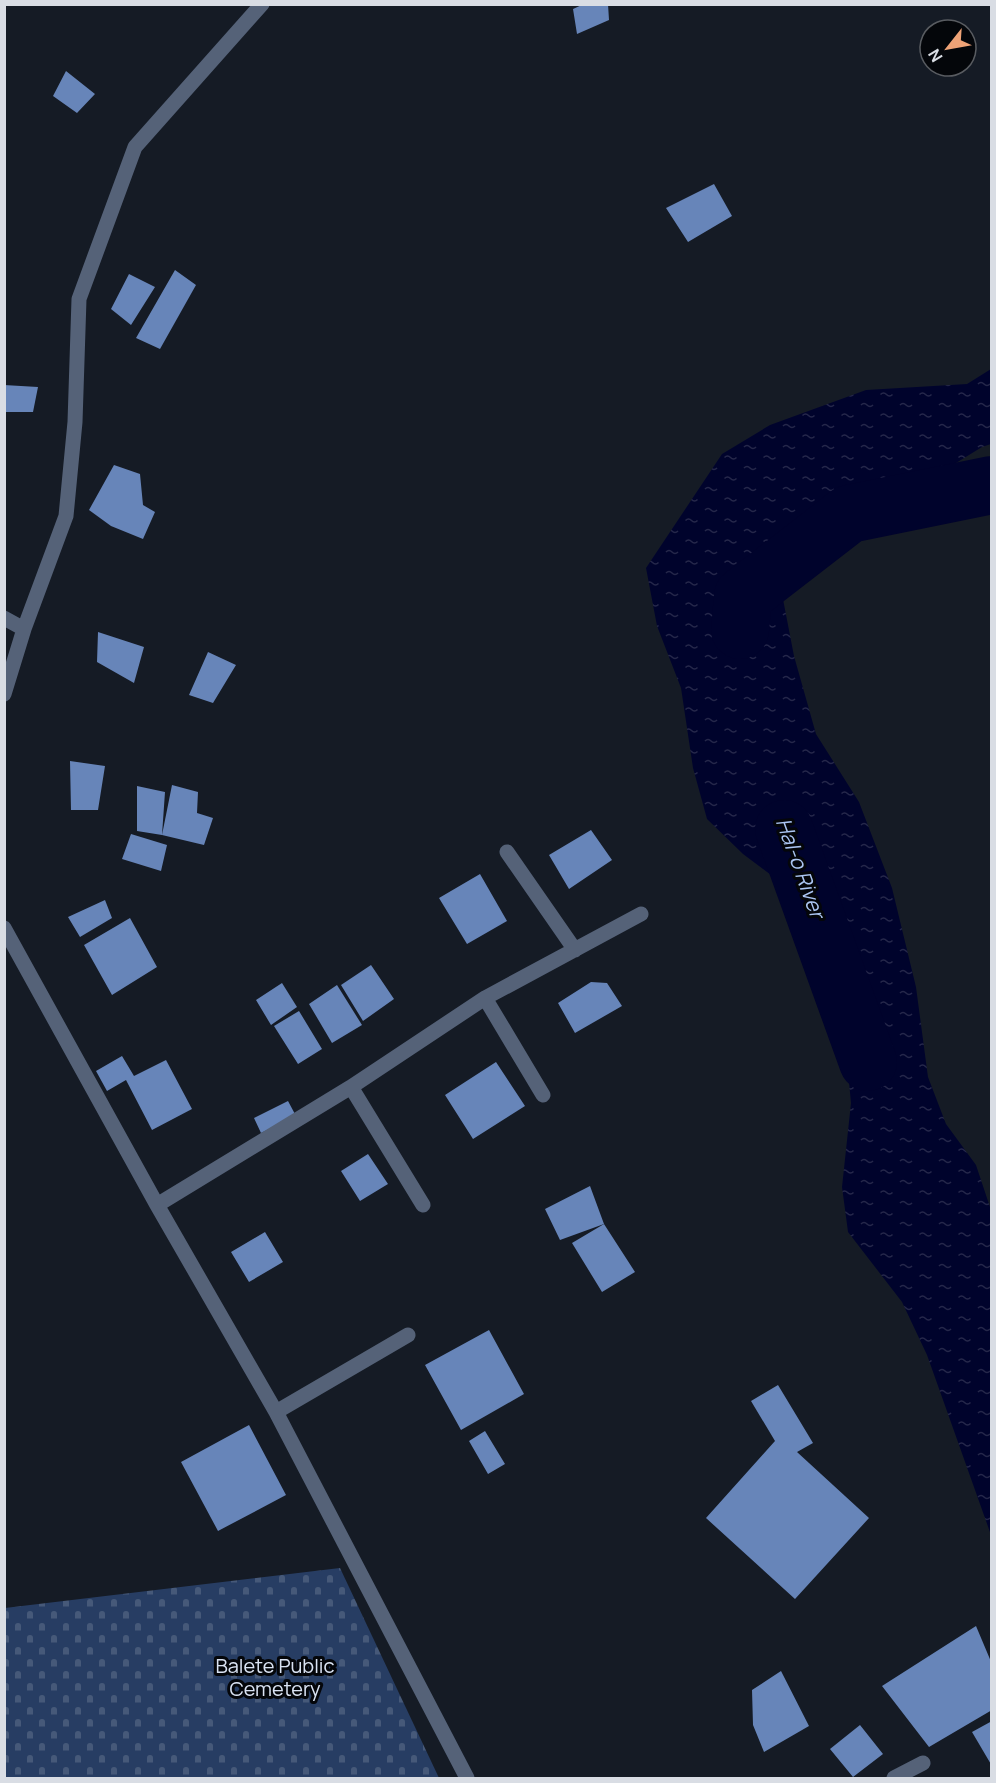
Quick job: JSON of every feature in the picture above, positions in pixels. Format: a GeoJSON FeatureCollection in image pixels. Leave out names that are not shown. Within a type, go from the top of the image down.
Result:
{"type":"FeatureCollection","features":[{"type":"Feature","properties":{"kind":"street"},"geometry":{"type":"LineString","coordinates":[[4,694],[24,629],[66,516],[75,422],[79,299],[135,147],[262,4]]}},
{"type":"Feature","properties":{"kind":"street"},"geometry":{"type":"LineString","coordinates":[[4,618],[24,629]]}},
{"type":"Feature","properties":{"kind":"street"},"geometry":{"type":"LineString","coordinates":[[507,852],[575,950]]}},
{"type":"Feature","properties":{"kind":"street"},"geometry":{"type":"LineString","coordinates":[[157,1205],[351,1087],[485,998],[641,914]]}},
{"type":"Feature","properties":{"kind":"street"},"geometry":{"type":"LineString","coordinates":[[4,928],[157,1205],[276,1412],[467,1779]]}},
{"type":"Feature","properties":{"kind":"street"},"geometry":{"type":"LineString","coordinates":[[485,998],[543,1095]]}},
{"type":"Feature","properties":{"kind":"street"},"geometry":{"type":"LineString","coordinates":[[351,1087],[423,1205]]}},
{"type":"Feature","properties":{"kind":"street"},"geometry":{"type":"LineString","coordinates":[[276,1412],[408,1335]]}},
{"type":"Feature","properties":{"kind":"street"},"geometry":{"type":"LineString","coordinates":[[894,1779],[924,1763]]}},
{"type":"Feature","properties":{"kind":"green space","name":"Balete Public Cemetery"},"geometry":{"type":"Polygon","coordinates":[[[340,1568],[439,1778],[5,1778],[5,1608],[340,1568]]]}},
{"type":"Feature","properties":{"kind":"water"},"geometry":{"type":"Polygon","coordinates":[[[991,369],[991,444],[982,447],[917,487],[872,489],[820,512],[780,543],[783,599],[794,656],[816,734],[859,802],[892,888],[916,987],[928,1077],[946,1124],[976,1165],[991,1210],[991,1535],[927,1355],[902,1302],[848,1232],[842,1187],[851,1103],[840,988],[830,919],[743,854],[707,819],[693,768],[681,688],[657,626],[646,568],[722,454],[770,425],[866,390],[967,384],[991,369]]]}},
{"type":"Feature","properties":{"kind":"building"},"geometry":{"type":"Polygon","coordinates":[[[584,4],[608,4],[609,20],[577,34],[573,9],[584,4]]]}},
{"type":"Feature","properties":{"kind":"building"},"geometry":{"type":"Polygon","coordinates":[[[66,71],[95,94],[77,113],[53,96],[66,71]]]}},
{"type":"Feature","properties":{"kind":"building"},"geometry":{"type":"Polygon","coordinates":[[[714,184],[732,216],[688,242],[666,208],[714,184]]]}},
{"type":"Feature","properties":{"kind":"building"},"geometry":{"type":"Polygon","coordinates":[[[175,270],[196,285],[160,349],[136,338],[175,270]]]}},
{"type":"Feature","properties":{"kind":"building"},"geometry":{"type":"Polygon","coordinates":[[[129,274],[155,287],[131,325],[111,309],[129,274]]]}},
{"type":"Feature","properties":{"kind":"building"},"geometry":{"type":"Polygon","coordinates":[[[4,385],[38,387],[33,412],[4,412],[4,385]]]}},
{"type":"Feature","properties":{"kind":"building"},"geometry":{"type":"Polygon","coordinates":[[[114,465],[140,474],[143,505],[155,512],[143,539],[111,526],[89,510],[114,465]]]}},
{"type":"Feature","properties":{"kind":"building"},"geometry":{"type":"Polygon","coordinates":[[[98,632],[144,647],[134,683],[97,662],[98,632]]]}},
{"type":"Feature","properties":{"kind":"building"},"geometry":{"type":"Polygon","coordinates":[[[208,652],[236,665],[213,703],[189,695],[208,652]]]}},
{"type":"Feature","properties":{"kind":"building"},"geometry":{"type":"Polygon","coordinates":[[[70,761],[105,766],[98,810],[71,810],[70,761]]]}},
{"type":"Feature","properties":{"kind":"building"},"geometry":{"type":"Polygon","coordinates":[[[172,785],[198,792],[197,813],[213,818],[204,845],[162,835],[172,785]]]}},
{"type":"Feature","properties":{"kind":"building"},"geometry":{"type":"Polygon","coordinates":[[[137,786],[165,792],[162,835],[137,831],[137,786]]]}},
{"type":"Feature","properties":{"kind":"building"},"geometry":{"type":"Polygon","coordinates":[[[591,830],[612,860],[569,889],[549,855],[591,830]]]}},
{"type":"Feature","properties":{"kind":"building"},"geometry":{"type":"Polygon","coordinates":[[[131,834],[167,845],[161,871],[122,859],[131,834]]]}},
{"type":"Feature","properties":{"kind":"building"},"geometry":{"type":"Polygon","coordinates":[[[480,874],[507,921],[467,944],[439,898],[480,874]]]}},
{"type":"Feature","properties":{"kind":"building"},"geometry":{"type":"Polygon","coordinates":[[[105,900],[112,918],[80,937],[68,917],[105,900]]]}},
{"type":"Feature","properties":{"kind":"building"},"geometry":{"type":"Polygon","coordinates":[[[130,918],[157,967],[112,995],[84,945],[130,918]]]}},
{"type":"Feature","properties":{"kind":"building"},"geometry":{"type":"Polygon","coordinates":[[[371,965],[394,999],[363,1021],[341,985],[371,965]]]}},
{"type":"Feature","properties":{"kind":"building"},"geometry":{"type":"Polygon","coordinates":[[[591,982],[607,983],[622,1006],[575,1033],[558,1003],[591,982]]]}},
{"type":"Feature","properties":{"kind":"building"},"geometry":{"type":"Polygon","coordinates":[[[282,983],[297,1007],[271,1025],[256,1000],[282,983]]]}},
{"type":"Feature","properties":{"kind":"building"},"geometry":{"type":"Polygon","coordinates":[[[337,985],[362,1025],[332,1043],[309,1004],[337,985]]]}},
{"type":"Feature","properties":{"kind":"building"},"geometry":{"type":"Polygon","coordinates":[[[299,1011],[322,1049],[298,1064],[274,1026],[299,1011]]]}},
{"type":"Feature","properties":{"kind":"building"},"geometry":{"type":"Polygon","coordinates":[[[122,1056],[134,1076],[166,1060],[192,1109],[152,1130],[126,1080],[107,1091],[96,1071],[122,1056]]]}},
{"type":"Feature","properties":{"kind":"building"},"geometry":{"type":"Polygon","coordinates":[[[496,1062],[525,1106],[473,1139],[445,1095],[496,1062]]]}},
{"type":"Feature","properties":{"kind":"building"},"geometry":{"type":"Polygon","coordinates":[[[288,1101],[296,1116],[261,1133],[254,1118],[288,1101]]]}},
{"type":"Feature","properties":{"kind":"building"},"geometry":{"type":"Polygon","coordinates":[[[368,1154],[388,1184],[360,1201],[341,1171],[368,1154]]]}},
{"type":"Feature","properties":{"kind":"building"},"geometry":{"type":"Polygon","coordinates":[[[590,1186],[604,1224],[560,1240],[545,1209],[590,1186]]]}},
{"type":"Feature","properties":{"kind":"building"},"geometry":{"type":"Polygon","coordinates":[[[604,1224],[635,1272],[602,1292],[572,1243],[604,1224]]]}},
{"type":"Feature","properties":{"kind":"building"},"geometry":{"type":"Polygon","coordinates":[[[265,1232],[283,1262],[249,1282],[231,1252],[265,1232]]]}},
{"type":"Feature","properties":{"kind":"building"},"geometry":{"type":"Polygon","coordinates":[[[489,1330],[524,1394],[461,1430],[425,1365],[489,1330]]]}},
{"type":"Feature","properties":{"kind":"building"},"geometry":{"type":"Polygon","coordinates":[[[778,1385],[813,1443],[797,1452],[869,1518],[795,1599],[706,1518],[775,1441],[751,1401],[778,1385]]]}},
{"type":"Feature","properties":{"kind":"building"},"geometry":{"type":"Polygon","coordinates":[[[249,1425],[286,1495],[218,1531],[181,1462],[249,1425]]]}},
{"type":"Feature","properties":{"kind":"building"},"geometry":{"type":"Polygon","coordinates":[[[485,1431],[505,1464],[488,1474],[469,1441],[485,1431]]]}},
{"type":"Feature","properties":{"kind":"building"},"geometry":{"type":"Polygon","coordinates":[[[976,1626],[992,1664],[992,1710],[929,1747],[882,1686],[976,1626]]]}},
{"type":"Feature","properties":{"kind":"building"},"geometry":{"type":"Polygon","coordinates":[[[781,1671],[809,1726],[764,1752],[753,1725],[752,1690],[781,1671]]]}},
{"type":"Feature","properties":{"kind":"building"},"geometry":{"type":"Polygon","coordinates":[[[992,1721],[992,1766],[972,1732],[992,1721]]]}},
{"type":"Feature","properties":{"kind":"building"},"geometry":{"type":"Polygon","coordinates":[[[860,1725],[883,1754],[853,1777],[830,1749],[860,1725]]]}},
{"type":"Feature","properties":{"kind":"waterway","name":"Hal-o River"},"geometry":{"type":"LineString","coordinates":[[740,630],[743,596],[849,514],[992,485]]}},
{"type":"Feature","properties":{"kind":"waterway","name":"Hal-o River"},"geometry":{"type":"LineString","coordinates":[[784,829],[868,1062]]}}]}
